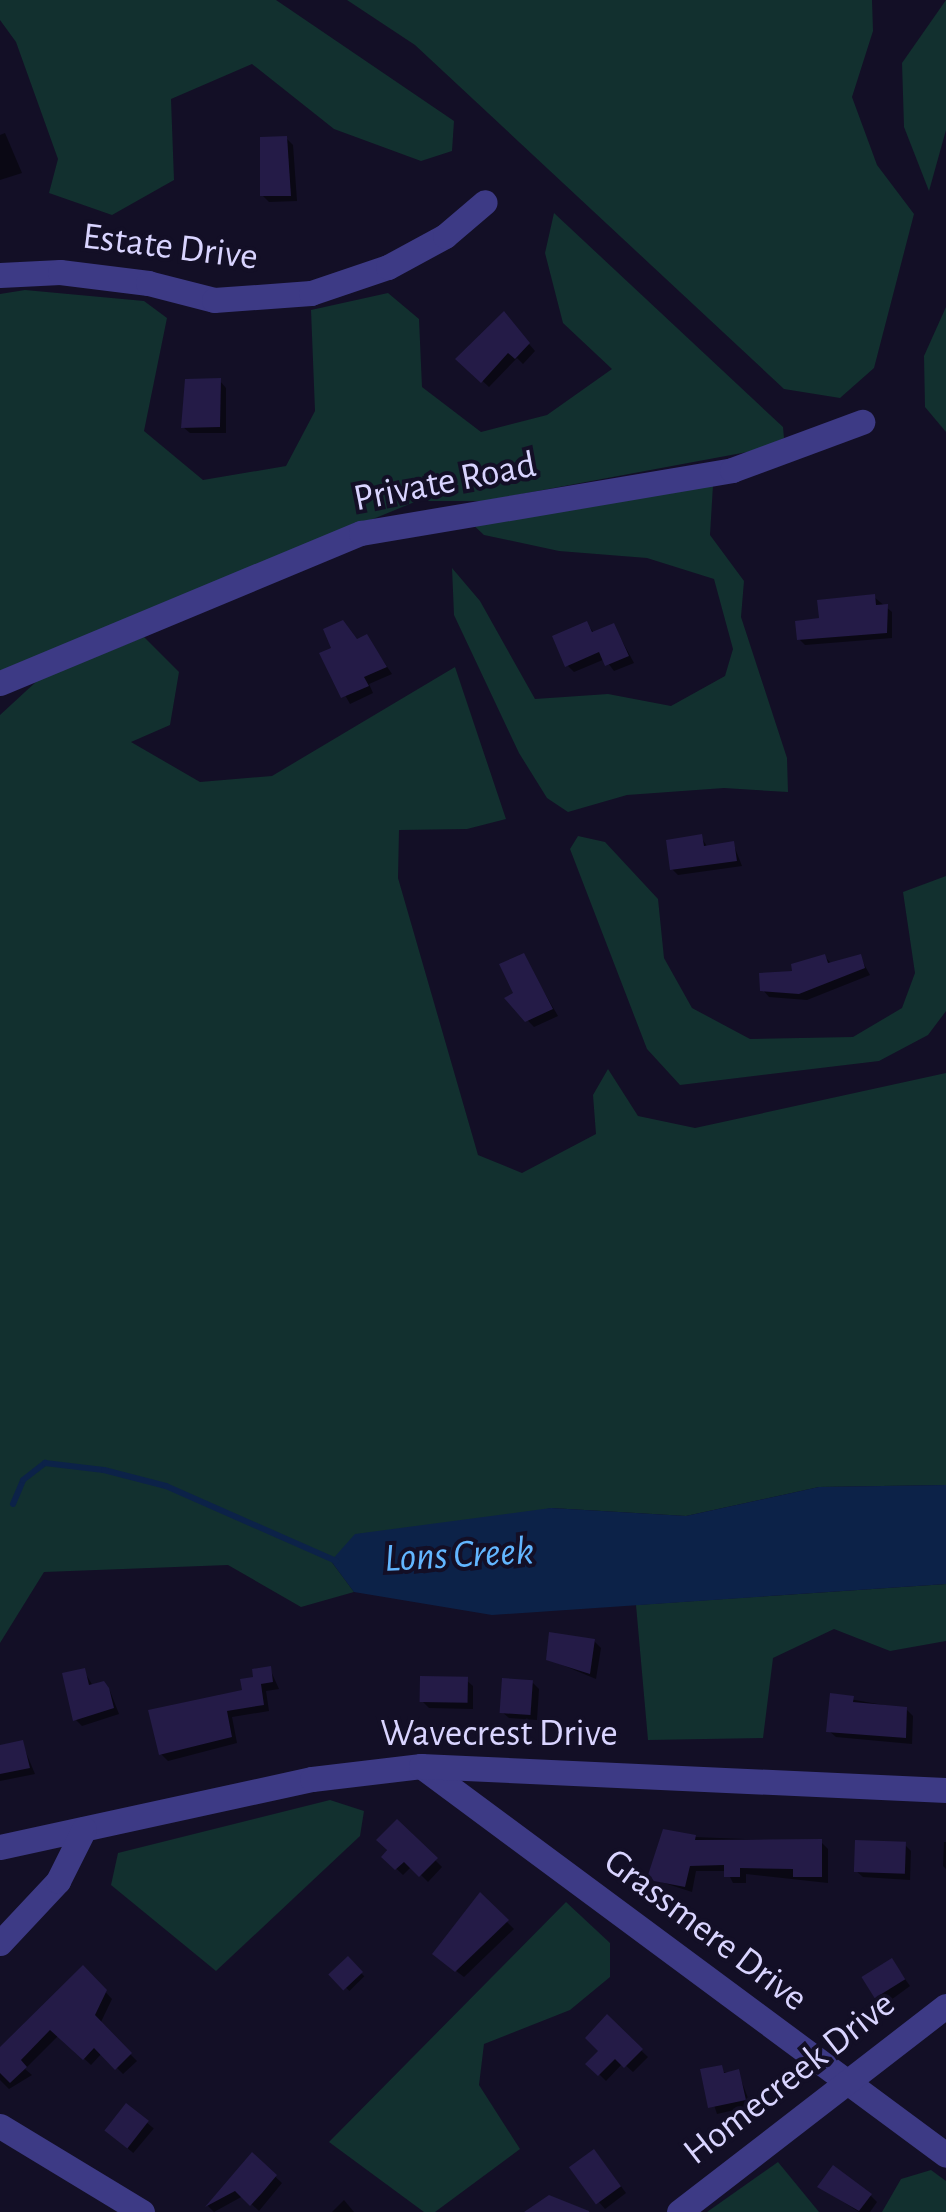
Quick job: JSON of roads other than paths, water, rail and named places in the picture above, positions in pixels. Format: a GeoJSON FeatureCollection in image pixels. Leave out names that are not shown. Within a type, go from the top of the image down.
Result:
{"type":"FeatureCollection","features":[{"type":"Feature","properties":{"kind":"street","name":"Estate Drive"},"geometry":{"type":"LineString","coordinates":[[0,274],[60,272],[148,282],[214,300],[297,296],[388,267],[445,236],[485,202]]}},
{"type":"Feature","properties":{"kind":"street","name":"Private Road"},"geometry":{"type":"LineString","coordinates":[[0,683],[361,533],[732,470],[862,422]]}},
{"type":"Feature","properties":{"kind":"street","name":"Wavecrest Drive"},"geometry":{"type":"LineString","coordinates":[[0,1847],[312,1779],[421,1766],[946,1790]]}},
{"type":"Feature","properties":{"kind":"street","name":"Grassmere Drive"},"geometry":{"type":"LineString","coordinates":[[421,1766],[946,2155]]}},
{"type":"Feature","properties":{"kind":"street"},"geometry":{"type":"LineString","coordinates":[[0,1943],[58,1881],[84,1829]]}},
{"type":"Feature","properties":{"kind":"street","name":"Homecreek Drive"},"geometry":{"type":"LineString","coordinates":[[679,2212],[946,2006]]}},
{"type":"Feature","properties":{"kind":"street"},"geometry":{"type":"LineString","coordinates":[[0,2126],[142,2212]]}},
{"type":"Feature","properties":{"kind":"water"},"geometry":{"type":"Polygon","coordinates":[[[946,1485],[946,1584],[492,1615],[354,1592],[331,1561],[355,1534],[551,1508],[686,1516],[819,1487],[946,1485]]]}},
{"type":"Feature","properties":{"kind":"waterway","name":"Lons Creek"},"geometry":{"type":"LineString","coordinates":[[13,1504],[23,1480],[45,1463],[104,1470],[166,1486],[336,1561]]}}]}
